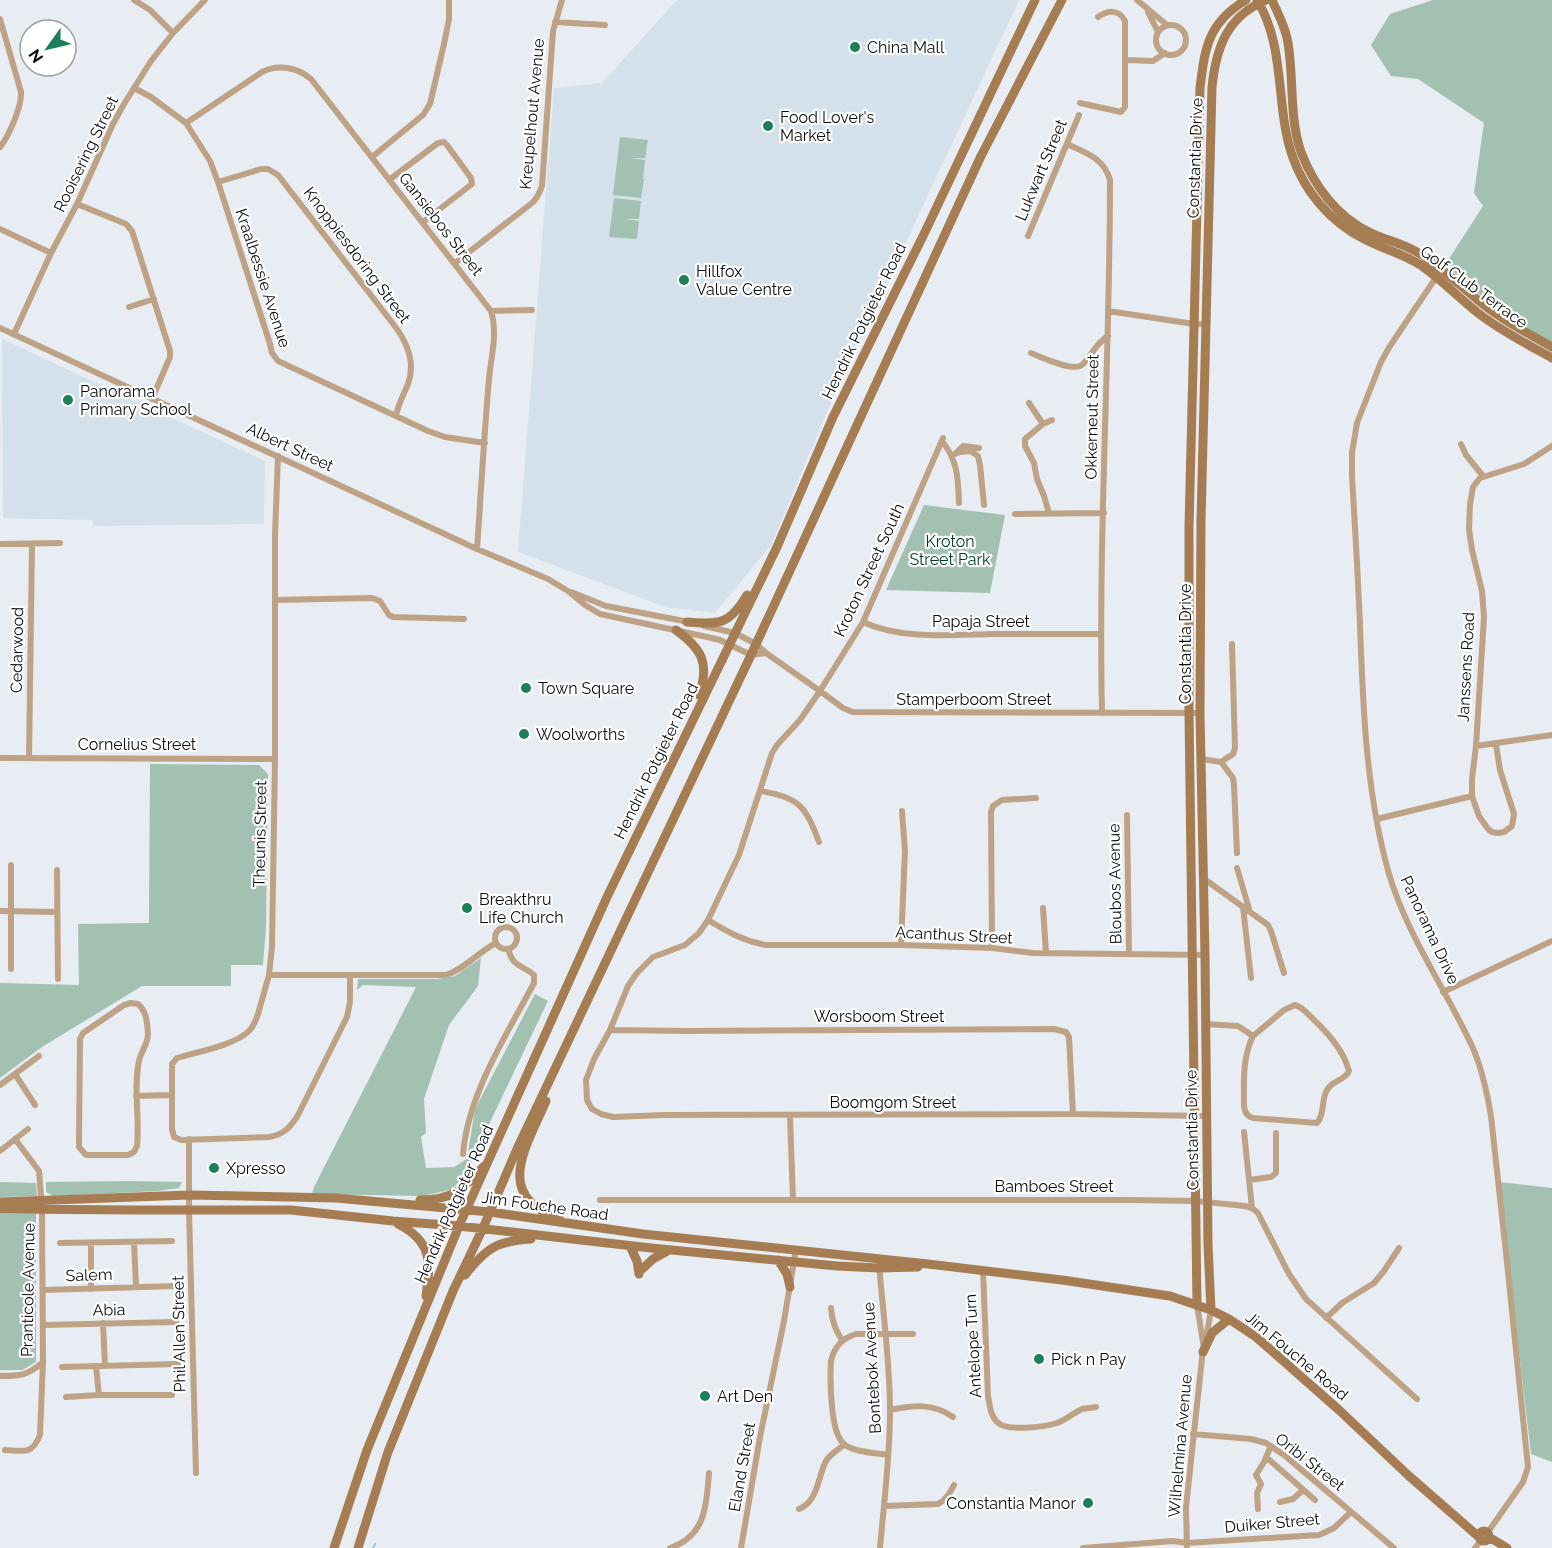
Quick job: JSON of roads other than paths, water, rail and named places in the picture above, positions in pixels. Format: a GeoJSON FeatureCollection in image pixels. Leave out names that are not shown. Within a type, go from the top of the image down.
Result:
{"type":"FeatureCollection","features":[{"type":"Feature","properties":{"kind":"street"},"geometry":{"type":"LineString","coordinates":[[134,0],[150,10],[173,33]]}},
{"type":"Feature","properties":{"kind":"street","name":"Rooisering Street"},"geometry":{"type":"LineString","coordinates":[[14,334],[113,124],[151,61],[173,33],[205,0]]}},
{"type":"Feature","properties":{"kind":"street"},"geometry":{"type":"LineString","coordinates":[[372,157],[423,115],[430,104],[449,19],[447,0]]}},
{"type":"Feature","properties":{"kind":"street","name":"Kreupelhout Avenue"},"geometry":{"type":"LineString","coordinates":[[455,263],[537,199],[540,193],[553,31],[562,0]]}},
{"type":"Feature","properties":{"kind":"street","name":"Hendrik Potgieter Road"},"geometry":{"type":"LineString","coordinates":[[334,1548],[367,1450],[459,1226],[607,897],[777,547],[833,417],[924,234],[1035,0]]}},
{"type":"Feature","properties":{"kind":"street"},"geometry":{"type":"LineString","coordinates":[[1137,0],[1167,25]]}},
{"type":"Feature","properties":{"kind":"street"},"geometry":{"type":"LineString","coordinates":[[1224,15],[1231,0]]}},
{"type":"Feature","properties":{"kind":"street","name":"Constantia Drive"},"geometry":{"type":"LineString","coordinates":[[1197,1305],[1189,713],[1189,527],[1200,88],[1207,46],[1215,29],[1224,15],[1246,0]]}},
{"type":"Feature","properties":{"kind":"street","name":"Golf Club Terrace"},"geometry":{"type":"LineString","coordinates":[[1272,0],[1288,42],[1291,92],[1300,148],[1317,186],[1339,211],[1360,228],[1415,251],[1428,259],[1439,274],[1478,313],[1504,331],[1552,358]]}},
{"type":"Feature","properties":{"kind":"street","name":"Constantia Drive"},"geometry":{"type":"LineString","coordinates":[[1211,1310],[1200,713],[1212,87],[1215,63],[1231,26],[1246,10],[1261,1]]}},
{"type":"Feature","properties":{"kind":"street","name":"Golf Club Terrace"},"geometry":{"type":"LineString","coordinates":[[1261,1],[1272,32],[1292,155],[1299,174],[1315,199],[1348,230],[1365,240],[1408,257],[1439,274],[1493,312],[1552,347]]}},
{"type":"Feature","properties":{"kind":"street"},"geometry":{"type":"LineString","coordinates":[[594,1228],[540,1210],[529,1201],[522,1189],[519,1174],[528,1143],[565,1057],[570,1038],[751,655],[981,156],[1062,3]]}},
{"type":"Feature","properties":{"kind":"street"},"geometry":{"type":"LineString","coordinates":[[1147,9],[1158,32]]}},
{"type":"Feature","properties":{"kind":"street","name":"Lukwart Street"},"geometry":{"type":"LineString","coordinates":[[1080,104],[1116,111],[1122,111],[1125,107],[1126,26],[1124,18],[1116,11],[1098,17]]}},
{"type":"Feature","properties":{"kind":"street"},"geometry":{"type":"LineString","coordinates":[[0,19],[21,97],[17,114],[0,147]]}},
{"type":"Feature","properties":{"kind":"street"},"geometry":{"type":"LineString","coordinates":[[555,22],[605,25]]}},
{"type":"Feature","properties":{"kind":"street"},"geometry":{"type":"LineString","coordinates":[[1167,25],[1179,27],[1183,30],[1186,40],[1183,49],[1175,54],[1165,53],[1156,42],[1158,32],[1167,25]]}},
{"type":"Feature","properties":{"kind":"street"},"geometry":{"type":"LineString","coordinates":[[1146,60],[1151,58],[1158,47]]}},
{"type":"Feature","properties":{"kind":"street"},"geometry":{"type":"LineString","coordinates":[[1125,60],[1153,61],[1165,53]]}},
{"type":"Feature","properties":{"kind":"street"},"geometry":{"type":"LineString","coordinates":[[1276,60],[1290,67],[1279,76]]}},
{"type":"Feature","properties":{"kind":"street","name":"Gansiebos Street"},"geometry":{"type":"LineString","coordinates":[[186,123],[270,68],[285,67],[306,75],[491,311]]}},
{"type":"Feature","properties":{"kind":"street","name":"Kraalbessie Avenue"},"geometry":{"type":"LineString","coordinates":[[134,88],[152,97],[186,123],[210,161],[275,358],[445,437],[484,443]]}},
{"type":"Feature","properties":{"kind":"street","name":"Lukwart Street"},"geometry":{"type":"LineString","coordinates":[[1028,236],[1079,115]]}},
{"type":"Feature","properties":{"kind":"street"},"geometry":{"type":"LineString","coordinates":[[389,180],[438,143],[447,144],[471,178],[472,184],[423,222]]}},
{"type":"Feature","properties":{"kind":"street","name":"Okkerneut Street"},"geometry":{"type":"LineString","coordinates":[[1067,144],[1103,164],[1108,172],[1110,192],[1100,634],[1102,713]]}},
{"type":"Feature","properties":{"kind":"street","name":"Knoppiesdoring Street"},"geometry":{"type":"LineString","coordinates":[[218,182],[261,169],[268,169],[278,174],[387,315],[404,339],[410,358],[409,380],[396,416]]}},
{"type":"Feature","properties":{"kind":"street"},"geometry":{"type":"LineString","coordinates":[[77,204],[131,228],[170,348],[170,354],[152,399]]}},
{"type":"Feature","properties":{"kind":"street"},"geometry":{"type":"LineString","coordinates":[[0,229],[51,253]]}},
{"type":"Feature","properties":{"kind":"street","name":"Panorama Drive"},"geometry":{"type":"LineString","coordinates":[[1439,274],[1381,362],[1365,401],[1354,438],[1352,476],[1363,698],[1377,819],[1399,901],[1428,964],[1472,1046],[1488,1095],[1528,1467],[1523,1482],[1483,1538]]}},
{"type":"Feature","properties":{"kind":"street"},"geometry":{"type":"LineString","coordinates":[[129,307],[154,299]]}},
{"type":"Feature","properties":{"kind":"street"},"geometry":{"type":"LineString","coordinates":[[477,549],[489,376],[495,335],[491,311],[532,310]]}},
{"type":"Feature","properties":{"kind":"street"},"geometry":{"type":"LineString","coordinates":[[1108,311],[1194,324],[1208,324]]}},
{"type":"Feature","properties":{"kind":"street","name":"Albert Street"},"geometry":{"type":"LineString","coordinates":[[0,328],[477,549],[539,575],[600,614],[701,635],[751,655]]}},
{"type":"Feature","properties":{"kind":"street"},"geometry":{"type":"LineString","coordinates":[[1031,353],[1079,367],[1084,364],[1096,346],[1108,336]]}},
{"type":"Feature","properties":{"kind":"street"},"geometry":{"type":"LineString","coordinates":[[1029,403],[1044,424]]}},
{"type":"Feature","properties":{"kind":"street"},"geometry":{"type":"LineString","coordinates":[[1049,513],[1034,463],[1024,443],[1025,439],[1052,420]]}},
{"type":"Feature","properties":{"kind":"street","name":"Kroton Street South"},"geometry":{"type":"LineString","coordinates":[[586,1100],[586,1080],[628,986],[653,957],[685,945],[699,933],[708,920],[739,855],[772,753],[800,720],[863,622],[942,440],[953,455]]}},
{"type":"Feature","properties":{"kind":"street"},"geometry":{"type":"LineString","coordinates":[[1461,444],[1466,455],[1483,476],[1524,464],[1552,446]]}},
{"type":"Feature","properties":{"kind":"street"},"geometry":{"type":"LineString","coordinates":[[953,455],[963,446],[979,448]]}},
{"type":"Feature","properties":{"kind":"street"},"geometry":{"type":"LineString","coordinates":[[953,455],[970,451],[978,456],[984,505]]}},
{"type":"Feature","properties":{"kind":"street"},"geometry":{"type":"LineString","coordinates":[[953,455],[958,477],[959,503]]}},
{"type":"Feature","properties":{"kind":"street","name":"Theunis Street"},"geometry":{"type":"LineString","coordinates":[[172,1095],[171,1067],[174,1061],[180,1057],[235,1040],[249,1031],[258,1014],[269,975],[272,946],[278,456]]}},
{"type":"Feature","properties":{"kind":"street","name":"Janssens Road"},"geometry":{"type":"LineString","coordinates":[[1472,796],[1484,617],[1482,591],[1469,529],[1473,487],[1483,476]]}},
{"type":"Feature","properties":{"kind":"street"},"geometry":{"type":"LineString","coordinates":[[1015,514],[1104,513]]}},
{"type":"Feature","properties":{"kind":"street"},"geometry":{"type":"LineString","coordinates":[[0,544],[60,543]]}},
{"type":"Feature","properties":{"kind":"street","name":"Cedarwood"},"geometry":{"type":"LineString","coordinates":[[29,758],[32,544]]}},
{"type":"Feature","properties":{"kind":"street"},"geometry":{"type":"LineString","coordinates":[[687,622],[717,623],[734,615],[777,547]]}},
{"type":"Feature","properties":{"kind":"street","name":"Albert Street"},"geometry":{"type":"LineString","coordinates":[[567,591],[606,606],[735,633],[756,644]]}},
{"type":"Feature","properties":{"kind":"street"},"geometry":{"type":"LineString","coordinates":[[275,600],[372,598],[380,601],[389,615],[393,617],[464,619]]}},
{"type":"Feature","properties":{"kind":"street","name":"Papaja Street"},"geometry":{"type":"LineString","coordinates":[[863,622],[888,631],[938,635],[1100,634]]}},
{"type":"Feature","properties":{"kind":"street"},"geometry":{"type":"LineString","coordinates":[[676,630],[695,646],[704,665],[703,682],[685,734]]}},
{"type":"Feature","properties":{"kind":"street","name":"Stamperboom Street"},"geometry":{"type":"LineString","coordinates":[[756,644],[766,654],[843,708],[853,712],[1200,713]]}},
{"type":"Feature","properties":{"kind":"street"},"geometry":{"type":"LineString","coordinates":[[1201,759],[1221,762],[1233,754],[1235,748],[1232,644]]}},
{"type":"Feature","properties":{"kind":"street"},"geometry":{"type":"LineString","coordinates":[[751,655],[766,654]]}},
{"type":"Feature","properties":{"kind":"street"},"geometry":{"type":"LineString","coordinates":[[1476,746],[1552,735]]}},
{"type":"Feature","properties":{"kind":"street"},"geometry":{"type":"LineString","coordinates":[[1377,819],[1472,796],[1479,816],[1488,829],[1492,832],[1504,832],[1512,826],[1514,814],[1500,770],[1496,744]]}},
{"type":"Feature","properties":{"kind":"street","name":"Cornelius Street"},"geometry":{"type":"LineString","coordinates":[[0,758],[274,759]]}},
{"type":"Feature","properties":{"kind":"street"},"geometry":{"type":"LineString","coordinates":[[1221,762],[1234,781],[1237,853]]}},
{"type":"Feature","properties":{"kind":"street"},"geometry":{"type":"LineString","coordinates":[[761,791],[781,795],[799,804],[809,819],[819,842]]}},
{"type":"Feature","properties":{"kind":"street"},"geometry":{"type":"LineString","coordinates":[[992,948],[991,812],[993,806],[1002,800],[1036,798]]}},
{"type":"Feature","properties":{"kind":"street"},"geometry":{"type":"LineString","coordinates":[[902,811],[905,851],[902,945]]}},
{"type":"Feature","properties":{"kind":"street","name":"Bloubos Avenue"},"geometry":{"type":"LineString","coordinates":[[1127,815],[1129,954]]}},
{"type":"Feature","properties":{"kind":"street"},"geometry":{"type":"LineString","coordinates":[[11,865],[11,969]]}},
{"type":"Feature","properties":{"kind":"street"},"geometry":{"type":"LineString","coordinates":[[1237,868],[1250,912]]}},
{"type":"Feature","properties":{"kind":"street"},"geometry":{"type":"LineString","coordinates":[[57,870],[58,979]]}},
{"type":"Feature","properties":{"kind":"street"},"geometry":{"type":"LineString","coordinates":[[1203,878],[1270,928],[1284,972]]}},
{"type":"Feature","properties":{"kind":"street"},"geometry":{"type":"LineString","coordinates":[[1243,907],[1251,978]]}},
{"type":"Feature","properties":{"kind":"street"},"geometry":{"type":"LineString","coordinates":[[1043,908],[1046,953]]}},
{"type":"Feature","properties":{"kind":"street"},"geometry":{"type":"LineString","coordinates":[[0,911],[57,912]]}},
{"type":"Feature","properties":{"kind":"street","name":"Acanthus Street"},"geometry":{"type":"LineString","coordinates":[[708,920],[740,939],[766,945],[902,945],[992,948],[1033,953],[1205,955]]}},
{"type":"Feature","properties":{"kind":"street"},"geometry":{"type":"LineString","coordinates":[[503,927],[510,928],[517,939],[514,946],[508,949],[501,949],[496,943],[497,931],[503,927]]}},
{"type":"Feature","properties":{"kind":"street"},"geometry":{"type":"LineString","coordinates":[[1443,992],[1552,941]]}},
{"type":"Feature","properties":{"kind":"street"},"geometry":{"type":"LineString","coordinates":[[269,975],[446,975],[496,943]]}},
{"type":"Feature","properties":{"kind":"street"},"geometry":{"type":"LineString","coordinates":[[463,1154],[473,1106],[483,1080],[534,983],[534,975],[512,960],[508,949]]}},
{"type":"Feature","properties":{"kind":"street"},"geometry":{"type":"LineString","coordinates":[[136,1096],[172,1095],[172,1130],[177,1139],[269,1137],[282,1134],[298,1115],[347,1017],[350,1002],[350,976]]}},
{"type":"Feature","properties":{"kind":"street"},"geometry":{"type":"LineString","coordinates":[[135,1003],[146,1015],[148,1037],[139,1059],[136,1096],[137,1139],[134,1152],[123,1156],[86,1155],[82,1152],[79,1147],[79,1046],[81,1035],[124,1005],[135,1003]]}},
{"type":"Feature","properties":{"kind":"street"},"geometry":{"type":"LineString","coordinates":[[1295,1005],[1329,1034],[1349,1071],[1346,1077],[1334,1082],[1327,1089],[1321,1119],[1317,1123],[1253,1118],[1245,1112],[1245,1056],[1253,1036],[1284,1010],[1295,1005]]}},
{"type":"Feature","properties":{"kind":"street"},"geometry":{"type":"LineString","coordinates":[[1205,1024],[1238,1026],[1253,1036]]}},
{"type":"Feature","properties":{"kind":"street","name":"Worsboom Street"},"geometry":{"type":"LineString","coordinates":[[609,1029],[688,1031],[1062,1030],[1069,1037],[1070,1042],[1073,1114]]}},
{"type":"Feature","properties":{"kind":"street","name":"Hendrik Potgieter Road"},"geometry":{"type":"LineString","coordinates":[[358,1548],[388,1452],[453,1291],[570,1038]]}},
{"type":"Feature","properties":{"kind":"street"},"geometry":{"type":"LineString","coordinates":[[0,1085],[39,1056]]}},
{"type":"Feature","properties":{"kind":"street"},"geometry":{"type":"LineString","coordinates":[[15,1074],[36,1105]]}},
{"type":"Feature","properties":{"kind":"street","name":"Boomgom Street"},"geometry":{"type":"LineString","coordinates":[[586,1100],[592,1109],[614,1117],[1073,1114],[1206,1116]]}},
{"type":"Feature","properties":{"kind":"street"},"geometry":{"type":"LineString","coordinates":[[790,1116],[794,1200]]}},
{"type":"Feature","properties":{"kind":"street"},"geometry":{"type":"LineString","coordinates":[[0,1151],[28,1129]]}},
{"type":"Feature","properties":{"kind":"street"},"geometry":{"type":"LineString","coordinates":[[1244,1132],[1252,1208],[1262,1220],[1289,1274],[1306,1299],[1417,1399]]}},
{"type":"Feature","properties":{"kind":"street"},"geometry":{"type":"LineString","coordinates":[[1249,1180],[1271,1177],[1276,1173],[1276,1133]]}},
{"type":"Feature","properties":{"kind":"street","name":"Pranticole Avenue"},"geometry":{"type":"LineString","coordinates":[[0,1376],[28,1374],[43,1362],[41,1204],[38,1169],[15,1139]]}},
{"type":"Feature","properties":{"kind":"street","name":"Phil Allen Street"},"geometry":{"type":"LineString","coordinates":[[189,1139],[196,1473]]}},
{"type":"Feature","properties":{"kind":"street"},"geometry":{"type":"LineString","coordinates":[[391,1202],[431,1200],[452,1195],[468,1183],[490,1160]]}},
{"type":"Feature","properties":{"kind":"street","name":"Jim Fouche Road"},"geometry":{"type":"LineString","coordinates":[[0,1209],[41,1204],[189,1195],[336,1198],[490,1212],[643,1234],[796,1249],[879,1264]]}},
{"type":"Feature","properties":{"kind":"street","name":"Bamboes Street"},"geometry":{"type":"LineString","coordinates":[[600,1200],[1196,1201],[1252,1208]]}},
{"type":"Feature","properties":{"kind":"street","name":"Jim Fouche Road"},"geometry":{"type":"LineString","coordinates":[[0,1202],[189,1210],[291,1210],[778,1260],[941,1266],[983,1270],[1170,1296],[1211,1310],[1256,1337],[1456,1517],[1498,1548]]}},
{"type":"Feature","properties":{"kind":"street"},"geometry":{"type":"LineString","coordinates":[[393,1221],[415,1234],[427,1251],[429,1272],[424,1310]]}},
{"type":"Feature","properties":{"kind":"street"},"geometry":{"type":"LineString","coordinates":[[453,1291],[482,1255],[494,1247],[514,1240],[552,1237]]}},
{"type":"Feature","properties":{"kind":"street"},"geometry":{"type":"LineString","coordinates":[[60,1243],[172,1241]]}},
{"type":"Feature","properties":{"kind":"street","name":"Salem"},"geometry":{"type":"LineString","coordinates":[[134,1242],[136,1287]]}},
{"type":"Feature","properties":{"kind":"street"},"geometry":{"type":"LineString","coordinates":[[90,1243],[91,1289]]}},
{"type":"Feature","properties":{"kind":"street"},"geometry":{"type":"LineString","coordinates":[[630,1246],[640,1272],[653,1259],[669,1250]]}},
{"type":"Feature","properties":{"kind":"street"},"geometry":{"type":"LineString","coordinates":[[1326,1318],[1342,1303],[1374,1283],[1389,1266],[1399,1248]]}},
{"type":"Feature","properties":{"kind":"street","name":"Eland Street"},"geometry":{"type":"LineString","coordinates":[[741,1548],[796,1249]]}},
{"type":"Feature","properties":{"kind":"street"},"geometry":{"type":"LineString","coordinates":[[778,1260],[787,1274],[790,1287]]}},
{"type":"Feature","properties":{"kind":"street","name":"Bontebok Avenue"},"geometry":{"type":"LineString","coordinates":[[879,1264],[890,1410],[880,1548]]}},
{"type":"Feature","properties":{"kind":"street","name":"Antelope Turn"},"geometry":{"type":"LineString","coordinates":[[983,1270],[988,1396],[990,1409],[997,1423],[1011,1428],[1048,1425],[1082,1410],[1096,1407]]}},
{"type":"Feature","properties":{"kind":"street","name":"Salem"},"geometry":{"type":"LineString","coordinates":[[43,1290],[176,1286]]}},
{"type":"Feature","properties":{"kind":"street","name":"Wilhelmina Avenue"},"geometry":{"type":"LineString","coordinates":[[1197,1305],[1203,1350]]}},
{"type":"Feature","properties":{"kind":"street"},"geometry":{"type":"LineString","coordinates":[[831,1308],[834,1328],[843,1340]]}},
{"type":"Feature","properties":{"kind":"street","name":"Wilhelmina Avenue"},"geometry":{"type":"LineString","coordinates":[[1187,1546],[1186,1507],[1193,1434],[1203,1350],[1211,1310]]}},
{"type":"Feature","properties":{"kind":"street"},"geometry":{"type":"LineString","coordinates":[[1203,1350],[1212,1333],[1229,1319]]}},
{"type":"Feature","properties":{"kind":"street","name":"Abia"},"geometry":{"type":"LineString","coordinates":[[43,1325],[176,1322]]}},
{"type":"Feature","properties":{"kind":"street"},"geometry":{"type":"LineString","coordinates":[[103,1323],[105,1366]]}},
{"type":"Feature","properties":{"kind":"street"},"geometry":{"type":"LineString","coordinates":[[888,1455],[862,1451],[844,1445],[836,1432],[830,1371],[832,1355],[843,1340],[856,1334],[913,1334]]}},
{"type":"Feature","properties":{"kind":"street"},"geometry":{"type":"LineString","coordinates":[[5,1450],[26,1451],[34,1448],[38,1442],[43,1362]]}},
{"type":"Feature","properties":{"kind":"street"},"geometry":{"type":"LineString","coordinates":[[62,1367],[178,1364]]}},
{"type":"Feature","properties":{"kind":"street"},"geometry":{"type":"LineString","coordinates":[[96,1366],[99,1395]]}},
{"type":"Feature","properties":{"kind":"street"},"geometry":{"type":"LineString","coordinates":[[66,1397],[172,1395]]}},
{"type":"Feature","properties":{"kind":"street"},"geometry":{"type":"LineString","coordinates":[[890,1410],[927,1406],[946,1412],[953,1417]]}},
{"type":"Feature","properties":{"kind":"street","name":"Oribi Street"},"geometry":{"type":"LineString","coordinates":[[1193,1434],[1251,1439],[1266,1443],[1394,1548]]}},
{"type":"Feature","properties":{"kind":"street"},"geometry":{"type":"LineString","coordinates":[[799,1509],[812,1497],[826,1461],[844,1445]]}},
{"type":"Feature","properties":{"kind":"street"},"geometry":{"type":"LineString","coordinates":[[1258,1509],[1257,1493],[1261,1484],[1256,1475],[1271,1446]]}},
{"type":"Feature","properties":{"kind":"street"},"geometry":{"type":"LineString","coordinates":[[1266,1457],[1314,1500]]}},
{"type":"Feature","properties":{"kind":"street"},"geometry":{"type":"LineString","coordinates":[[670,1548],[681,1545],[689,1539],[703,1519],[709,1473]]}},
{"type":"Feature","properties":{"kind":"street"},"geometry":{"type":"LineString","coordinates":[[884,1506],[938,1504],[944,1501],[954,1485]]}},
{"type":"Feature","properties":{"kind":"street"},"geometry":{"type":"LineString","coordinates":[[1280,1502],[1293,1499],[1303,1490]]}},
{"type":"Feature","properties":{"kind":"street","name":"Duiker Street"},"geometry":{"type":"LineString","coordinates":[[1083,1548],[1175,1541],[1187,1546],[1319,1535],[1334,1528],[1351,1512]]}},
{"type":"Feature","properties":{"kind":"street","name":"Jim Fouche Road"},"geometry":{"type":"LineString","coordinates":[[1483,1538],[1507,1548]]}},
{"type":"Feature","properties":{"kind":"street"},"geometry":{"type":"LineString","coordinates":[[1144,1544],[1155,1548]]}},
{"type":"Feature","properties":{"kind":"waterway"},"geometry":{"type":"LineString","coordinates":[[373,1548],[375,1544]]}},
{"type":"Feature","properties":{"kind":"place","name":"China Mall"},"geometry":{"type":"Point","coordinates":[855,47]}},
{"type":"Feature","properties":{"kind":"place","name":"Food Lover's Market"},"geometry":{"type":"Point","coordinates":[768,126]}},
{"type":"Feature","properties":{"kind":"place","name":"Hillfox Value Centre"},"geometry":{"type":"Point","coordinates":[684,280]}},
{"type":"Feature","properties":{"kind":"place","name":"Panorama Primary School"},"geometry":{"type":"Point","coordinates":[68,400]}},
{"type":"Feature","properties":{"kind":"place","name":"Town Square"},"geometry":{"type":"Point","coordinates":[526,688]}},
{"type":"Feature","properties":{"kind":"place","name":"Woolworths"},"geometry":{"type":"Point","coordinates":[524,734]}},
{"type":"Feature","properties":{"kind":"place","name":"Breakthru Life Church"},"geometry":{"type":"Point","coordinates":[467,908]}},
{"type":"Feature","properties":{"kind":"place","name":"Xpresso"},"geometry":{"type":"Point","coordinates":[214,1168]}},
{"type":"Feature","properties":{"kind":"place","name":"Pick n Pay"},"geometry":{"type":"Point","coordinates":[1039,1359]}},
{"type":"Feature","properties":{"kind":"place","name":"Art Den"},"geometry":{"type":"Point","coordinates":[705,1396]}},
{"type":"Feature","properties":{"kind":"place","name":"Constantia Manor"},"geometry":{"type":"Point","coordinates":[1088,1503]}},
{"type":"Feature","properties":{"kind":"park label","name":"Kroton Street Park"},"geometry":{"type":"Point","coordinates":[950,550]}}]}
